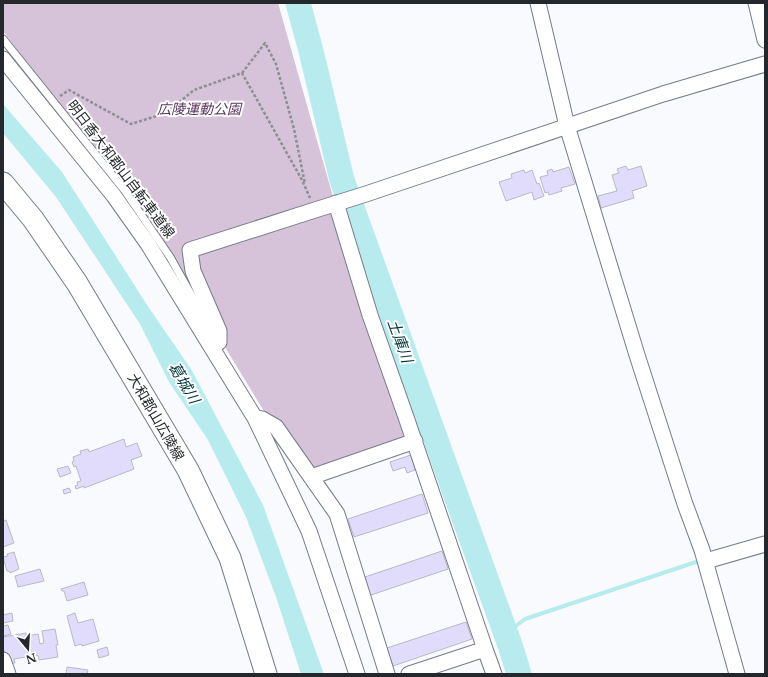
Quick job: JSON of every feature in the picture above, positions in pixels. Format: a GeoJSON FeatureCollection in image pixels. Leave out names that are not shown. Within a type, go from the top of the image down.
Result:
{"type":"FeatureCollection","features":[{"type":"Feature","properties":{"kind":"main road","name":"大和郡山広陵線"},"geometry":{"type":"LineString","coordinates":[[3,183],[33,219],[77,283],[188,470],[230,558],[266,674]]}},
{"type":"Feature","properties":{"kind":"street"},"geometry":{"type":"LineString","coordinates":[[538,3],[567,126],[644,377],[685,504],[704,555],[737,674]]}},
{"type":"Feature","properties":{"kind":"street"},"geometry":{"type":"LineString","coordinates":[[756,3],[765,40]]}},
{"type":"Feature","properties":{"kind":"street"},"geometry":{"type":"LineString","coordinates":[[3,59],[114,196],[216,345],[255,418],[309,531],[357,674]]}},
{"type":"Feature","properties":{"kind":"street"},"geometry":{"type":"LineString","coordinates":[[216,345],[220,330],[193,271],[190,250],[366,194],[663,94],[765,64]]}},
{"type":"Feature","properties":{"kind":"street"},"geometry":{"type":"LineString","coordinates":[[336,203],[370,316],[415,441],[494,674]]}},
{"type":"Feature","properties":{"kind":"street"},"geometry":{"type":"LineString","coordinates":[[255,418],[262,419],[276,427],[337,514],[387,674]]}},
{"type":"Feature","properties":{"kind":"street"},"geometry":{"type":"LineString","coordinates":[[311,477],[415,441]]}},
{"type":"Feature","properties":{"kind":"street"},"geometry":{"type":"LineString","coordinates":[[704,555],[765,544]]}},
{"type":"Feature","properties":{"kind":"street"},"geometry":{"type":"LineString","coordinates":[[409,674],[485,649]]}},
{"type":"Feature","properties":{"kind":"street"},"geometry":{"type":"LineString","coordinates":[[3,660],[8,674]]}},
{"type":"Feature","properties":{"kind":"lane","name":"明日香大和郡山自転車道線"},"geometry":{"type":"LineString","coordinates":[[3,39],[125,191],[170,257],[216,345]]}},
{"type":"Feature","properties":{"kind":"path"},"geometry":{"type":"LineString","coordinates":[[69,90],[131,124],[166,113],[194,90],[242,73],[265,43],[276,64],[294,129],[307,190]]}},
{"type":"Feature","properties":{"kind":"path"},"geometry":{"type":"LineString","coordinates":[[242,73],[302,180],[315,210]]}},
{"type":"Feature","properties":{"kind":"green space","name":"広陵運動公園"},"geometry":{"type":"Polygon","coordinates":[[[3,3],[278,3],[335,204],[424,440],[310,485],[128,188],[49,92],[3,31],[3,3]]]}},
{"type":"Feature","properties":{"kind":"water","name":"葛城川"},"geometry":{"type":"Polygon","coordinates":[[[3,104],[62,172],[149,308],[191,369],[263,505],[324,674],[301,674],[276,597],[246,517],[208,440],[169,382],[140,324],[56,197],[3,133],[3,104]]]}},
{"type":"Feature","properties":{"kind":"building"},"geometry":{"type":"Polygon","coordinates":[[[626,166],[628,170],[641,166],[647,186],[632,191],[634,198],[601,208],[598,196],[617,191],[612,175],[619,173],[617,169],[626,166]]]}},
{"type":"Feature","properties":{"kind":"building"},"geometry":{"type":"Polygon","coordinates":[[[569,167],[575,184],[561,188],[562,191],[549,195],[548,192],[545,193],[540,177],[548,175],[547,171],[552,169],[553,172],[569,167]]]}},
{"type":"Feature","properties":{"kind":"building"},"geometry":{"type":"Polygon","coordinates":[[[524,170],[525,173],[532,170],[537,184],[539,183],[544,196],[534,200],[532,192],[506,201],[499,182],[512,178],[511,174],[524,170]]]}},
{"type":"Feature","properties":{"kind":"building"},"geometry":{"type":"Polygon","coordinates":[[[124,439],[126,447],[137,443],[142,456],[131,460],[134,469],[84,488],[84,486],[76,489],[75,486],[78,485],[77,482],[81,481],[76,466],[74,467],[72,462],[74,461],[73,457],[81,454],[80,451],[88,449],[89,452],[124,439]]]}},
{"type":"Feature","properties":{"kind":"building"},"geometry":{"type":"Polygon","coordinates":[[[411,455],[415,470],[407,473],[405,467],[393,471],[390,462],[411,455]]]}},
{"type":"Feature","properties":{"kind":"building"},"geometry":{"type":"Polygon","coordinates":[[[68,466],[71,473],[60,477],[57,469],[68,466]]]}},
{"type":"Feature","properties":{"kind":"building"},"geometry":{"type":"Polygon","coordinates":[[[69,488],[71,492],[64,494],[63,490],[69,488]]]}},
{"type":"Feature","properties":{"kind":"building"},"geometry":{"type":"Polygon","coordinates":[[[422,494],[428,513],[354,537],[348,519],[422,494]]]}},
{"type":"Feature","properties":{"kind":"building"},"geometry":{"type":"Polygon","coordinates":[[[6,520],[14,543],[3,547],[3,521],[6,520]]]}},
{"type":"Feature","properties":{"kind":"building"},"geometry":{"type":"Polygon","coordinates":[[[442,551],[448,569],[368,596],[362,578],[442,551]]]}},
{"type":"Feature","properties":{"kind":"building"},"geometry":{"type":"Polygon","coordinates":[[[14,552],[19,569],[10,573],[7,571],[3,557],[14,552]]]}},
{"type":"Feature","properties":{"kind":"building"},"geometry":{"type":"Polygon","coordinates":[[[40,569],[44,581],[18,587],[15,576],[40,569]]]}},
{"type":"Feature","properties":{"kind":"building"},"geometry":{"type":"Polygon","coordinates":[[[84,582],[88,595],[67,601],[64,591],[61,589],[84,582]]]}},
{"type":"Feature","properties":{"kind":"building"},"geometry":{"type":"Polygon","coordinates":[[[12,613],[13,621],[3,623],[3,615],[12,613]]]}},
{"type":"Feature","properties":{"kind":"building"},"geometry":{"type":"Polygon","coordinates":[[[75,613],[78,623],[93,619],[99,641],[82,646],[81,644],[75,646],[67,616],[75,613]]]}},
{"type":"Feature","properties":{"kind":"building"},"geometry":{"type":"Polygon","coordinates":[[[466,622],[472,639],[393,666],[387,648],[466,622]]]}},
{"type":"Feature","properties":{"kind":"building"},"geometry":{"type":"Polygon","coordinates":[[[8,625],[11,634],[3,636],[3,626],[8,625]]]}},
{"type":"Feature","properties":{"kind":"building"},"geometry":{"type":"Polygon","coordinates":[[[55,629],[58,645],[56,645],[58,657],[39,660],[38,655],[14,659],[15,663],[6,664],[3,637],[26,633],[26,636],[38,634],[40,644],[44,643],[42,631],[55,629]]]}},
{"type":"Feature","properties":{"kind":"building"},"geometry":{"type":"Polygon","coordinates":[[[107,647],[109,655],[99,658],[97,650],[107,647]]]}},
{"type":"Feature","properties":{"kind":"building"},"geometry":{"type":"Polygon","coordinates":[[[67,667],[88,670],[87,674],[66,674],[67,667]]]}},
{"type":"Feature","properties":{"kind":"waterway","name":"土庫川"},"geometry":{"type":"LineString","coordinates":[[298,3],[342,180],[510,645],[519,674]]}},
{"type":"Feature","properties":{"kind":"waterway"},"geometry":{"type":"LineString","coordinates":[[510,645],[512,629],[525,619],[702,560]]}}]}
